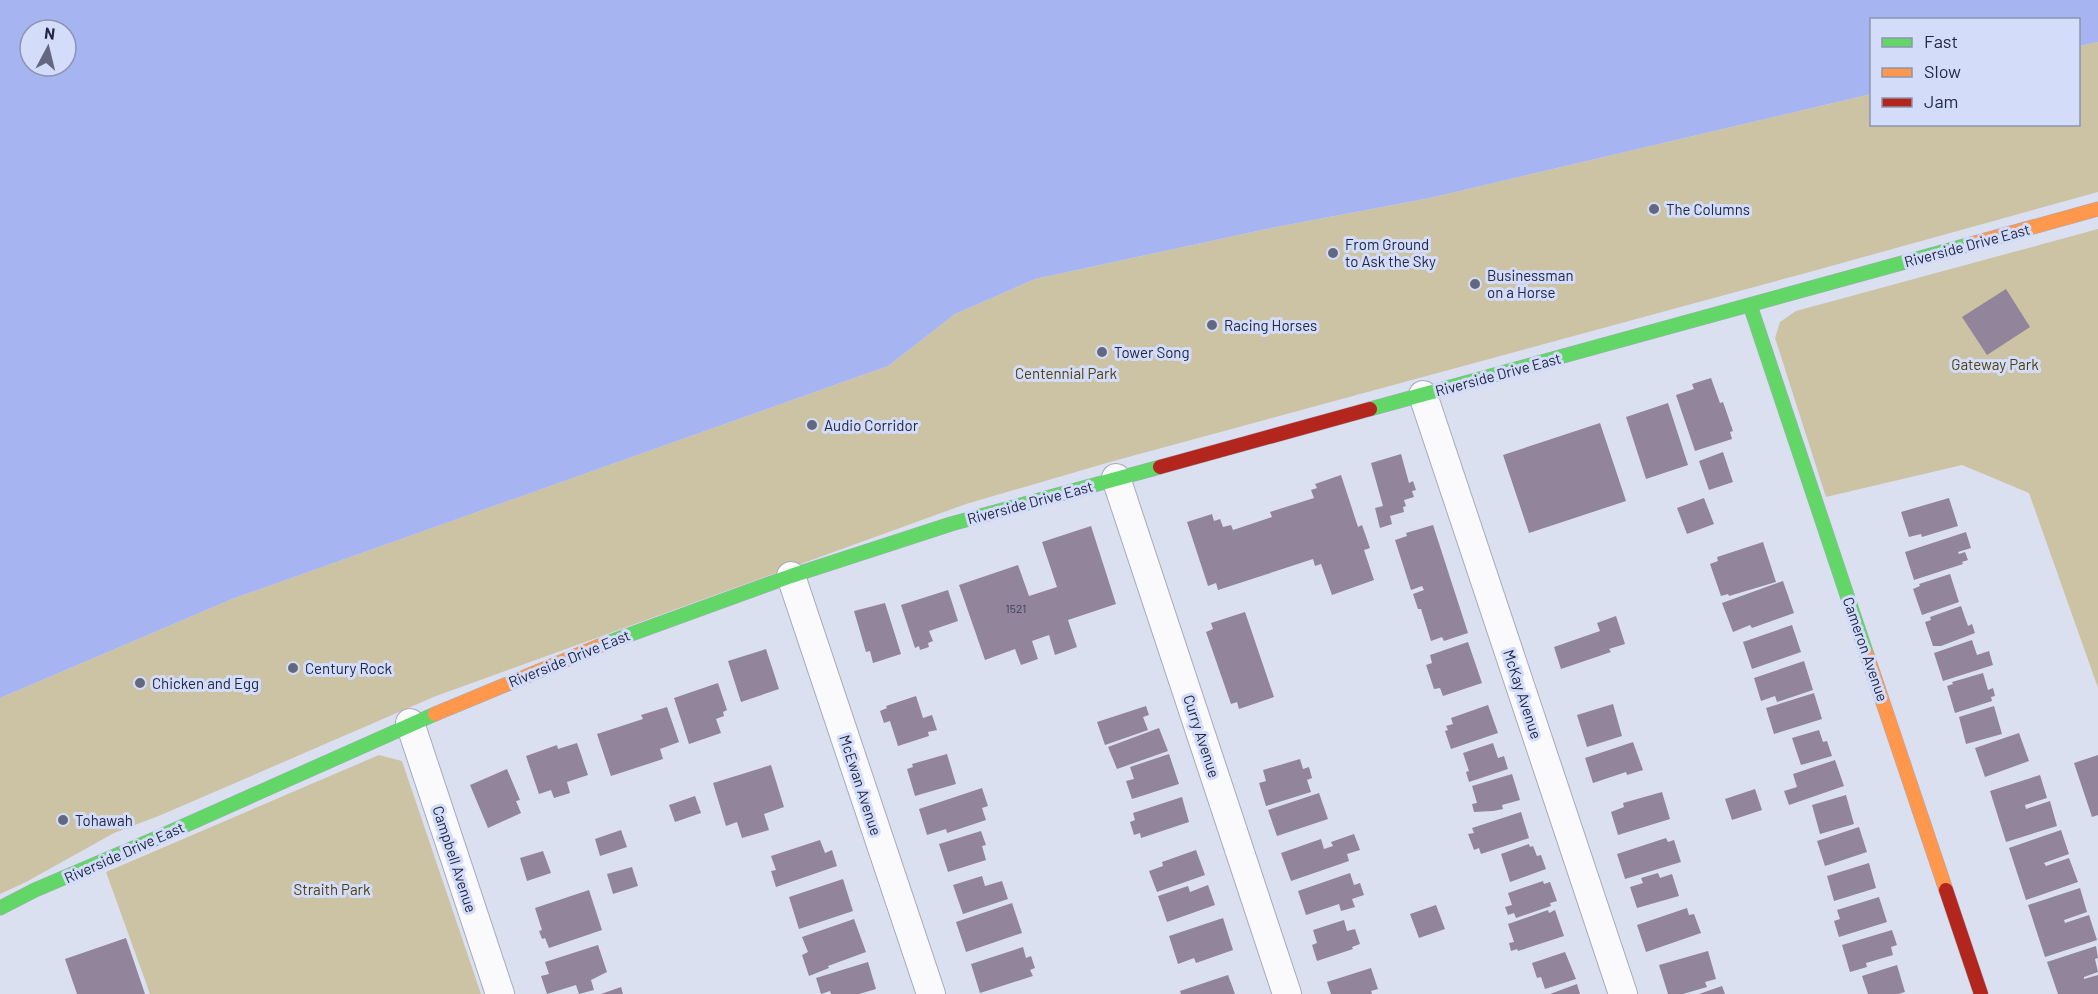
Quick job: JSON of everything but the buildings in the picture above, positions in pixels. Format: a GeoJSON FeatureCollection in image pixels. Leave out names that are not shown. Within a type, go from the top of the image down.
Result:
{"type":"FeatureCollection","features":[{"type":"Feature","properties":{"kind":"main road","name":"Riverside Drive East"},"geometry":{"type":"LineString","coordinates":[[0,908],[35,890],[161,836],[410,723],[645,628],[791,576],[951,524],[2098,209]]}},
{"type":"Feature","properties":{"kind":"main road","name":"Cameron Avenue"},"geometry":{"type":"LineString","coordinates":[[1750,305],[1981,994]]}},
{"type":"Feature","properties":{"kind":"street","name":"McKay Avenue"},"geometry":{"type":"LineString","coordinates":[[1423,395],[1623,994]]}},
{"type":"Feature","properties":{"kind":"street","name":"Curry Avenue"},"geometry":{"type":"LineString","coordinates":[[1116,478],[1287,994]]}},
{"type":"Feature","properties":{"kind":"street","name":"McEwan Avenue"},"geometry":{"type":"LineString","coordinates":[[791,576],[931,994]]}},
{"type":"Feature","properties":{"kind":"street","name":"Campbell Avenue"},"geometry":{"type":"LineString","coordinates":[[410,723],[500,994]]}},
{"type":"Feature","properties":{"kind":"green space","name":"Centennial Park"},"geometry":{"type":"Polygon","coordinates":[[[2098,42],[2098,192],[1110,462],[966,504],[436,696],[161,815],[114,833],[0,894],[0,698],[232,599],[888,366],[955,314],[1035,279],[1271,228],[1430,198],[1870,94],[1870,126],[2080,126],[2080,46],[2098,42]]]}},
{"type":"Feature","properties":{"kind":"green space","name":"Gateway Park"},"geometry":{"type":"Polygon","coordinates":[[[2098,229],[2098,688],[2029,493],[1962,465],[1826,497],[1775,338],[1780,322],[1796,311],[2098,229]]]}},
{"type":"Feature","properties":{"kind":"green space","name":"Straith Park"},"geometry":{"type":"Polygon","coordinates":[[[379,755],[402,761],[481,994],[150,994],[106,872],[379,755]]]}},
{"type":"Feature","properties":{"kind":"water"},"geometry":{"type":"Polygon","coordinates":[[[0,0],[2098,0],[2098,42],[2080,46],[2080,18],[1870,18],[1870,94],[1430,198],[1271,228],[1035,279],[955,314],[888,366],[232,599],[0,698],[0,0]]]}},
{"type":"Feature","properties":{"kind":"traffic: fast"},"geometry":{"type":"LineString","coordinates":[[1370,409],[1971,244]]}},
{"type":"Feature","properties":{"kind":"traffic: fast"},"geometry":{"type":"LineString","coordinates":[[1750,305],[1867,655]]}},
{"type":"Feature","properties":{"kind":"traffic: fast"},"geometry":{"type":"LineString","coordinates":[[604,644],[791,576],[951,524],[1160,467]]}},
{"type":"Feature","properties":{"kind":"traffic: fast"},"geometry":{"type":"LineString","coordinates":[[0,908],[35,890],[435,714]]}},
{"type":"Feature","properties":{"kind":"traffic: slow"},"geometry":{"type":"LineString","coordinates":[[1971,244],[2098,209]]}},
{"type":"Feature","properties":{"kind":"traffic: slow"},"geometry":{"type":"LineString","coordinates":[[435,714],[604,644]]}},
{"type":"Feature","properties":{"kind":"traffic: slow"},"geometry":{"type":"LineString","coordinates":[[1867,655],[1946,890]]}},
{"type":"Feature","properties":{"kind":"traffic: jam"},"geometry":{"type":"LineString","coordinates":[[1160,467],[1370,409]]}},
{"type":"Feature","properties":{"kind":"traffic: jam"},"geometry":{"type":"LineString","coordinates":[[1946,890],[1981,994]]}},
{"type":"Feature","properties":{"kind":"place","name":"The Columns"},"geometry":{"type":"Point","coordinates":[1654,209]}},
{"type":"Feature","properties":{"kind":"place","name":"From Ground to Ask the Sky"},"geometry":{"type":"Point","coordinates":[1333,253]}},
{"type":"Feature","properties":{"kind":"place","name":"Businessman on a Horse"},"geometry":{"type":"Point","coordinates":[1475,284]}},
{"type":"Feature","properties":{"kind":"place","name":"Racing Horses"},"geometry":{"type":"Point","coordinates":[1212,325]}},
{"type":"Feature","properties":{"kind":"place","name":"Tower Song"},"geometry":{"type":"Point","coordinates":[1102,352]}},
{"type":"Feature","properties":{"kind":"place","name":"Audio Corridor"},"geometry":{"type":"Point","coordinates":[812,425]}},
{"type":"Feature","properties":{"kind":"place","name":"Century Rock"},"geometry":{"type":"Point","coordinates":[293,668]}},
{"type":"Feature","properties":{"kind":"place","name":"Chicken and Egg"},"geometry":{"type":"Point","coordinates":[140,683]}},
{"type":"Feature","properties":{"kind":"place","name":"Tohawah"},"geometry":{"type":"Point","coordinates":[63,820]}}]}
